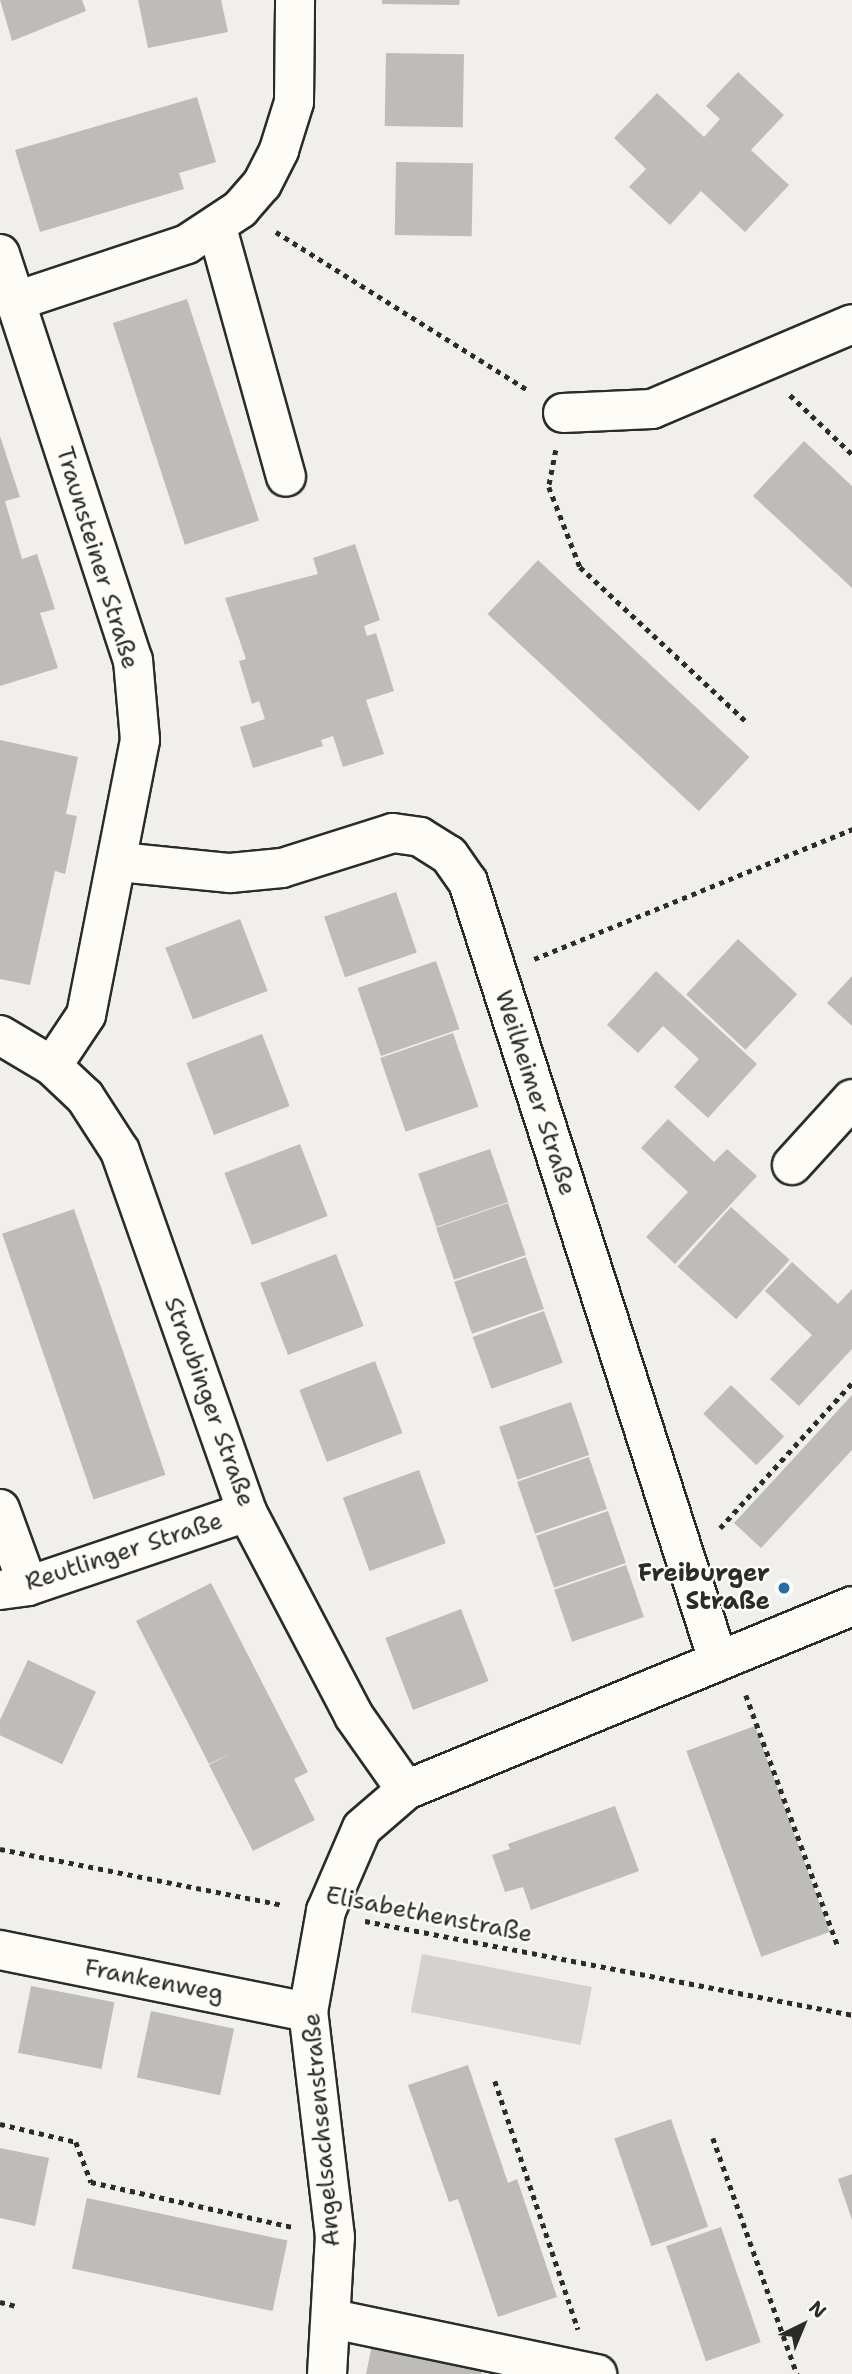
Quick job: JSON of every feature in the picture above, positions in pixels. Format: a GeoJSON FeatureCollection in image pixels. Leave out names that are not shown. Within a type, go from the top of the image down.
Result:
{"type":"FeatureCollection","features":[{"type":"Feature","properties":{"kind":"street"},"geometry":{"type":"LineString","coordinates":[[16,301],[187,244],[228,218],[262,184],[279,150],[294,102],[295,0]]}},
{"type":"Feature","properties":{"kind":"street"},"geometry":{"type":"LineString","coordinates":[[228,218],[286,477]]}},
{"type":"Feature","properties":{"kind":"street","name":"Traunsteiner Straße"},"geometry":{"type":"LineString","coordinates":[[0,254],[133,660],[140,740],[119,862],[86,1015],[52,1066]]}},
{"type":"Feature","properties":{"kind":"street"},"geometry":{"type":"LineString","coordinates":[[563,413],[652,410],[852,324]]}},
{"type":"Feature","properties":{"kind":"street","name":"Weilheimer Straße"},"geometry":{"type":"LineString","coordinates":[[119,862],[230,873],[282,868],[393,833],[420,837],[449,855],[468,882],[687,1565],[724,1658]]}},
{"type":"Feature","properties":{"kind":"street","name":"Straubinger Straße"},"geometry":{"type":"LineString","coordinates":[[0,1035],[52,1066],[85,1097],[120,1151],[247,1512],[354,1716],[406,1790]]}},
{"type":"Feature","properties":{"kind":"street"},"geometry":{"type":"LineString","coordinates":[[792,1165],[852,1099]]}},
{"type":"Feature","properties":{"kind":"street"},"geometry":{"type":"LineString","coordinates":[[0,1509],[14,1588]]}},
{"type":"Feature","properties":{"kind":"street","name":"Reutlinger Straße"},"geometry":{"type":"LineString","coordinates":[[14,1588],[247,1512]]}},
{"type":"Feature","properties":{"kind":"street"},"geometry":{"type":"LineString","coordinates":[[406,1790],[852,1606]]}},
{"type":"Feature","properties":{"kind":"street","name":"Angelsachsenstraße"},"geometry":{"type":"LineString","coordinates":[[327,2374],[335,2237],[308,2012],[326,1912],[362,1828],[406,1790]]}},
{"type":"Feature","properties":{"kind":"street","name":"Frankenweg"},"geometry":{"type":"LineString","coordinates":[[0,1950],[308,2012]]}},
{"type":"Feature","properties":{"kind":"street"},"geometry":{"type":"LineString","coordinates":[[332,2319],[595,2374]]}},
{"type":"Feature","properties":{"kind":"path"},"geometry":{"type":"LineString","coordinates":[[228,218],[563,413],[549,486],[580,567],[748,723]]}},
{"type":"Feature","properties":{"kind":"path"},"geometry":{"type":"LineString","coordinates":[[758,365],[852,454]]}},
{"type":"Feature","properties":{"kind":"path"},"geometry":{"type":"LineString","coordinates":[[497,974],[852,829]]}},
{"type":"Feature","properties":{"kind":"path"},"geometry":{"type":"LineString","coordinates":[[687,1565],[852,1383]]}},
{"type":"Feature","properties":{"kind":"path"},"geometry":{"type":"LineString","coordinates":[[724,1658],[838,1947]]}},
{"type":"Feature","properties":{"kind":"path","name":"Elisabethenstraße"},"geometry":{"type":"LineString","coordinates":[[0,1849],[852,2015]]}},
{"type":"Feature","properties":{"kind":"path"},"geometry":{"type":"LineString","coordinates":[[495,2081],[595,2374]]}},
{"type":"Feature","properties":{"kind":"path"},"geometry":{"type":"LineString","coordinates":[[0,2124],[76,2142],[91,2182],[335,2237]]}},
{"type":"Feature","properties":{"kind":"path"},"geometry":{"type":"LineString","coordinates":[[713,2138],[797,2374]]}},
{"type":"Feature","properties":{"kind":"path"},"geometry":{"type":"LineString","coordinates":[[0,2302],[16,2306]]}},
{"type":"Feature","properties":{"kind":"shaded area"},"geometry":{"type":"Polygon","coordinates":[[[422,1954],[592,1987],[581,2045],[411,2012],[422,1954]]]}},
{"type":"Feature","properties":{"kind":"building"},"geometry":{"type":"Polygon","coordinates":[[[0,0],[82,0],[86,11],[12,41],[0,0]]]}},
{"type":"Feature","properties":{"kind":"building"},"geometry":{"type":"Polygon","coordinates":[[[138,0],[221,0],[228,32],[148,48],[138,0]]]}},
{"type":"Feature","properties":{"kind":"building"},"geometry":{"type":"Polygon","coordinates":[[[382,0],[460,0],[459,5],[382,4],[382,0]]]}},
{"type":"Feature","properties":{"kind":"building"},"geometry":{"type":"Polygon","coordinates":[[[386,53],[464,54],[463,127],[385,126],[386,53]]]}},
{"type":"Feature","properties":{"kind":"building"},"geometry":{"type":"Polygon","coordinates":[[[738,72],[784,115],[751,150],[789,185],[745,232],[701,191],[670,225],[629,187],[646,169],[614,138],[657,93],[704,137],[720,119],[706,106],[738,72]]]}},
{"type":"Feature","properties":{"kind":"building"},"geometry":{"type":"Polygon","coordinates":[[[197,97],[216,162],[179,173],[184,189],[40,232],[15,150],[197,97]]]}},
{"type":"Feature","properties":{"kind":"building"},"geometry":{"type":"Polygon","coordinates":[[[396,162],[473,163],[472,236],[395,235],[396,162]]]}},
{"type":"Feature","properties":{"kind":"building"},"geometry":{"type":"Polygon","coordinates":[[[187,299],[259,521],[185,545],[113,323],[187,299]]]}},
{"type":"Feature","properties":{"kind":"building"},"geometry":{"type":"Polygon","coordinates":[[[0,436],[20,497],[5,501],[22,559],[37,554],[55,609],[40,613],[58,668],[0,686],[0,436]]]}},
{"type":"Feature","properties":{"kind":"building"},"geometry":{"type":"Polygon","coordinates":[[[804,441],[852,486],[852,588],[753,496],[804,441]]]}},
{"type":"Feature","properties":{"kind":"building"},"geometry":{"type":"Polygon","coordinates":[[[355,544],[380,620],[364,626],[367,636],[376,633],[394,691],[366,700],[384,754],[343,767],[333,736],[321,740],[323,746],[253,768],[240,727],[265,719],[259,701],[252,704],[239,661],[246,659],[225,598],[318,574],[313,558],[355,544]]]}},
{"type":"Feature","properties":{"kind":"building"},"geometry":{"type":"Polygon","coordinates":[[[538,560],[749,757],[699,811],[488,614],[538,560]]]}},
{"type":"Feature","properties":{"kind":"building"},"geometry":{"type":"Polygon","coordinates":[[[0,740],[78,757],[66,814],[77,816],[65,874],[55,871],[30,985],[0,979],[0,740]]]}},
{"type":"Feature","properties":{"kind":"building"},"geometry":{"type":"Polygon","coordinates":[[[396,892],[417,953],[345,977],[324,917],[396,892]]]}},
{"type":"Feature","properties":{"kind":"building"},"geometry":{"type":"Polygon","coordinates":[[[240,919],[268,991],[193,1020],[165,948],[240,919]]]}},
{"type":"Feature","properties":{"kind":"building"},"geometry":{"type":"Polygon","coordinates":[[[738,939],[797,994],[745,1050],[686,995],[738,939]]]}},
{"type":"Feature","properties":{"kind":"building"},"geometry":{"type":"Polygon","coordinates":[[[436,961],[459,1029],[381,1056],[358,988],[436,961]]]}},
{"type":"Feature","properties":{"kind":"building"},"geometry":{"type":"Polygon","coordinates":[[[656,971],[757,1064],[708,1118],[674,1087],[699,1059],[663,1026],[638,1053],[607,1025],[656,971]]]}},
{"type":"Feature","properties":{"kind":"building"},"geometry":{"type":"Polygon","coordinates":[[[852,976],[852,1026],[827,1003],[852,976]]]}},
{"type":"Feature","properties":{"kind":"building"},"geometry":{"type":"Polygon","coordinates":[[[453,1033],[478,1107],[406,1132],[380,1058],[453,1033]]]}},
{"type":"Feature","properties":{"kind":"building"},"geometry":{"type":"Polygon","coordinates":[[[262,1034],[290,1106],[214,1135],[186,1063],[262,1034]]]}},
{"type":"Feature","properties":{"kind":"building"},"geometry":{"type":"Polygon","coordinates":[[[668,1119],[714,1162],[727,1149],[757,1176],[675,1264],[646,1237],[688,1192],[641,1148],[668,1119]]]}},
{"type":"Feature","properties":{"kind":"building"},"geometry":{"type":"Polygon","coordinates":[[[300,1144],[328,1216],[252,1245],[224,1173],[300,1144]]]}},
{"type":"Feature","properties":{"kind":"building"},"geometry":{"type":"Polygon","coordinates":[[[490,1149],[508,1202],[436,1227],[418,1174],[490,1149]]]}},
{"type":"Feature","properties":{"kind":"building"},"geometry":{"type":"Polygon","coordinates":[[[508,1203],[526,1255],[454,1280],[436,1228],[508,1203]]]}},
{"type":"Feature","properties":{"kind":"building"},"geometry":{"type":"Polygon","coordinates":[[[731,1207],[790,1260],[736,1319],[677,1266],[731,1207]]]}},
{"type":"Feature","properties":{"kind":"building"},"geometry":{"type":"Polygon","coordinates":[[[74,1209],[165,1475],[94,1499],[2,1234],[74,1209]]]}},
{"type":"Feature","properties":{"kind":"building"},"geometry":{"type":"Polygon","coordinates":[[[336,1254],[364,1326],[288,1355],[260,1283],[336,1254]]]}},
{"type":"Feature","properties":{"kind":"building"},"geometry":{"type":"Polygon","coordinates":[[[526,1257],[544,1309],[472,1334],[454,1282],[526,1257]]]}},
{"type":"Feature","properties":{"kind":"building"},"geometry":{"type":"Polygon","coordinates":[[[792,1262],[838,1304],[852,1289],[852,1349],[799,1406],[770,1379],[812,1335],[765,1291],[792,1262]]]}},
{"type":"Feature","properties":{"kind":"building"},"geometry":{"type":"Polygon","coordinates":[[[544,1311],[563,1363],[491,1389],[473,1337],[544,1311]]]}},
{"type":"Feature","properties":{"kind":"building"},"geometry":{"type":"Polygon","coordinates":[[[375,1361],[403,1433],[327,1462],[299,1390],[375,1361]]]}},
{"type":"Feature","properties":{"kind":"building"},"geometry":{"type":"Polygon","coordinates":[[[731,1385],[784,1436],[756,1465],[703,1414],[731,1385]]]}},
{"type":"Feature","properties":{"kind":"building"},"geometry":{"type":"Polygon","coordinates":[[[852,1395],[852,1450],[761,1548],[734,1523],[852,1395]]]}},
{"type":"Feature","properties":{"kind":"building"},"geometry":{"type":"Polygon","coordinates":[[[571,1402],[589,1455],[517,1480],[499,1427],[571,1402]]]}},
{"type":"Feature","properties":{"kind":"building"},"geometry":{"type":"Polygon","coordinates":[[[589,1457],[607,1509],[535,1534],[517,1482],[589,1457]]]}},
{"type":"Feature","properties":{"kind":"building"},"geometry":{"type":"Polygon","coordinates":[[[419,1470],[446,1543],[370,1571],[343,1498],[419,1470]]]}},
{"type":"Feature","properties":{"kind":"building"},"geometry":{"type":"Polygon","coordinates":[[[608,1511],[626,1563],[554,1588],[536,1536],[608,1511]]]}},
{"type":"Feature","properties":{"kind":"building"},"geometry":{"type":"Polygon","coordinates":[[[626,1565],[644,1617],[572,1642],[554,1590],[626,1565]]]}},
{"type":"Feature","properties":{"kind":"building"},"geometry":{"type":"Polygon","coordinates":[[[211,1583],[308,1772],[294,1779],[315,1820],[253,1851],[209,1765],[233,1752],[209,1764],[136,1621],[211,1583]]]}},
{"type":"Feature","properties":{"kind":"building"},"geometry":{"type":"Polygon","coordinates":[[[461,1609],[489,1681],[413,1710],[385,1638],[461,1609]]]}},
{"type":"Feature","properties":{"kind":"building"},"geometry":{"type":"Polygon","coordinates":[[[28,1660],[96,1692],[62,1764],[0,1735],[0,1720],[28,1660]]]}},
{"type":"Feature","properties":{"kind":"building"},"geometry":{"type":"Polygon","coordinates":[[[755,1726],[830,1932],[761,1957],[686,1751],[755,1726]]]}},
{"type":"Feature","properties":{"kind":"building"},"geometry":{"type":"Polygon","coordinates":[[[615,1806],[639,1871],[531,1910],[523,1887],[505,1892],[492,1855],[510,1849],[508,1844],[615,1806]]]}},
{"type":"Feature","properties":{"kind":"building"},"geometry":{"type":"Polygon","coordinates":[[[31,1986],[114,2002],[101,2069],[18,2053],[31,1986]]]}},
{"type":"Feature","properties":{"kind":"building"},"geometry":{"type":"Polygon","coordinates":[[[151,2011],[234,2029],[220,2095],[137,2078],[151,2011]]]}},
{"type":"Feature","properties":{"kind":"building"},"geometry":{"type":"Polygon","coordinates":[[[468,2065],[508,2183],[517,2179],[557,2297],[498,2317],[458,2199],[449,2202],[408,2085],[468,2065]]]}},
{"type":"Feature","properties":{"kind":"building"},"geometry":{"type":"Polygon","coordinates":[[[671,2119],[708,2227],[651,2246],[614,2139],[671,2119]]]}},
{"type":"Feature","properties":{"kind":"building"},"geometry":{"type":"Polygon","coordinates":[[[0,2148],[49,2158],[35,2226],[0,2218],[0,2148]]]}},
{"type":"Feature","properties":{"kind":"building"},"geometry":{"type":"Polygon","coordinates":[[[852,2174],[852,2220],[838,2179],[852,2174]]]}},
{"type":"Feature","properties":{"kind":"building"},"geometry":{"type":"Polygon","coordinates":[[[87,2198],[288,2241],[273,2311],[72,2268],[87,2198]]]}},
{"type":"Feature","properties":{"kind":"building"},"geometry":{"type":"Polygon","coordinates":[[[721,2227],[761,2342],[706,2361],[666,2246],[721,2227]]]}},
{"type":"Feature","properties":{"kind":"building"},"geometry":{"type":"Polygon","coordinates":[[[372,2345],[483,2368],[481,2374],[366,2374],[372,2345]]]}},
{"type":"Feature","properties":{"kind":"place","name":"Freiburger Straße"},"geometry":{"type":"Point","coordinates":[784,1588]}}]}
